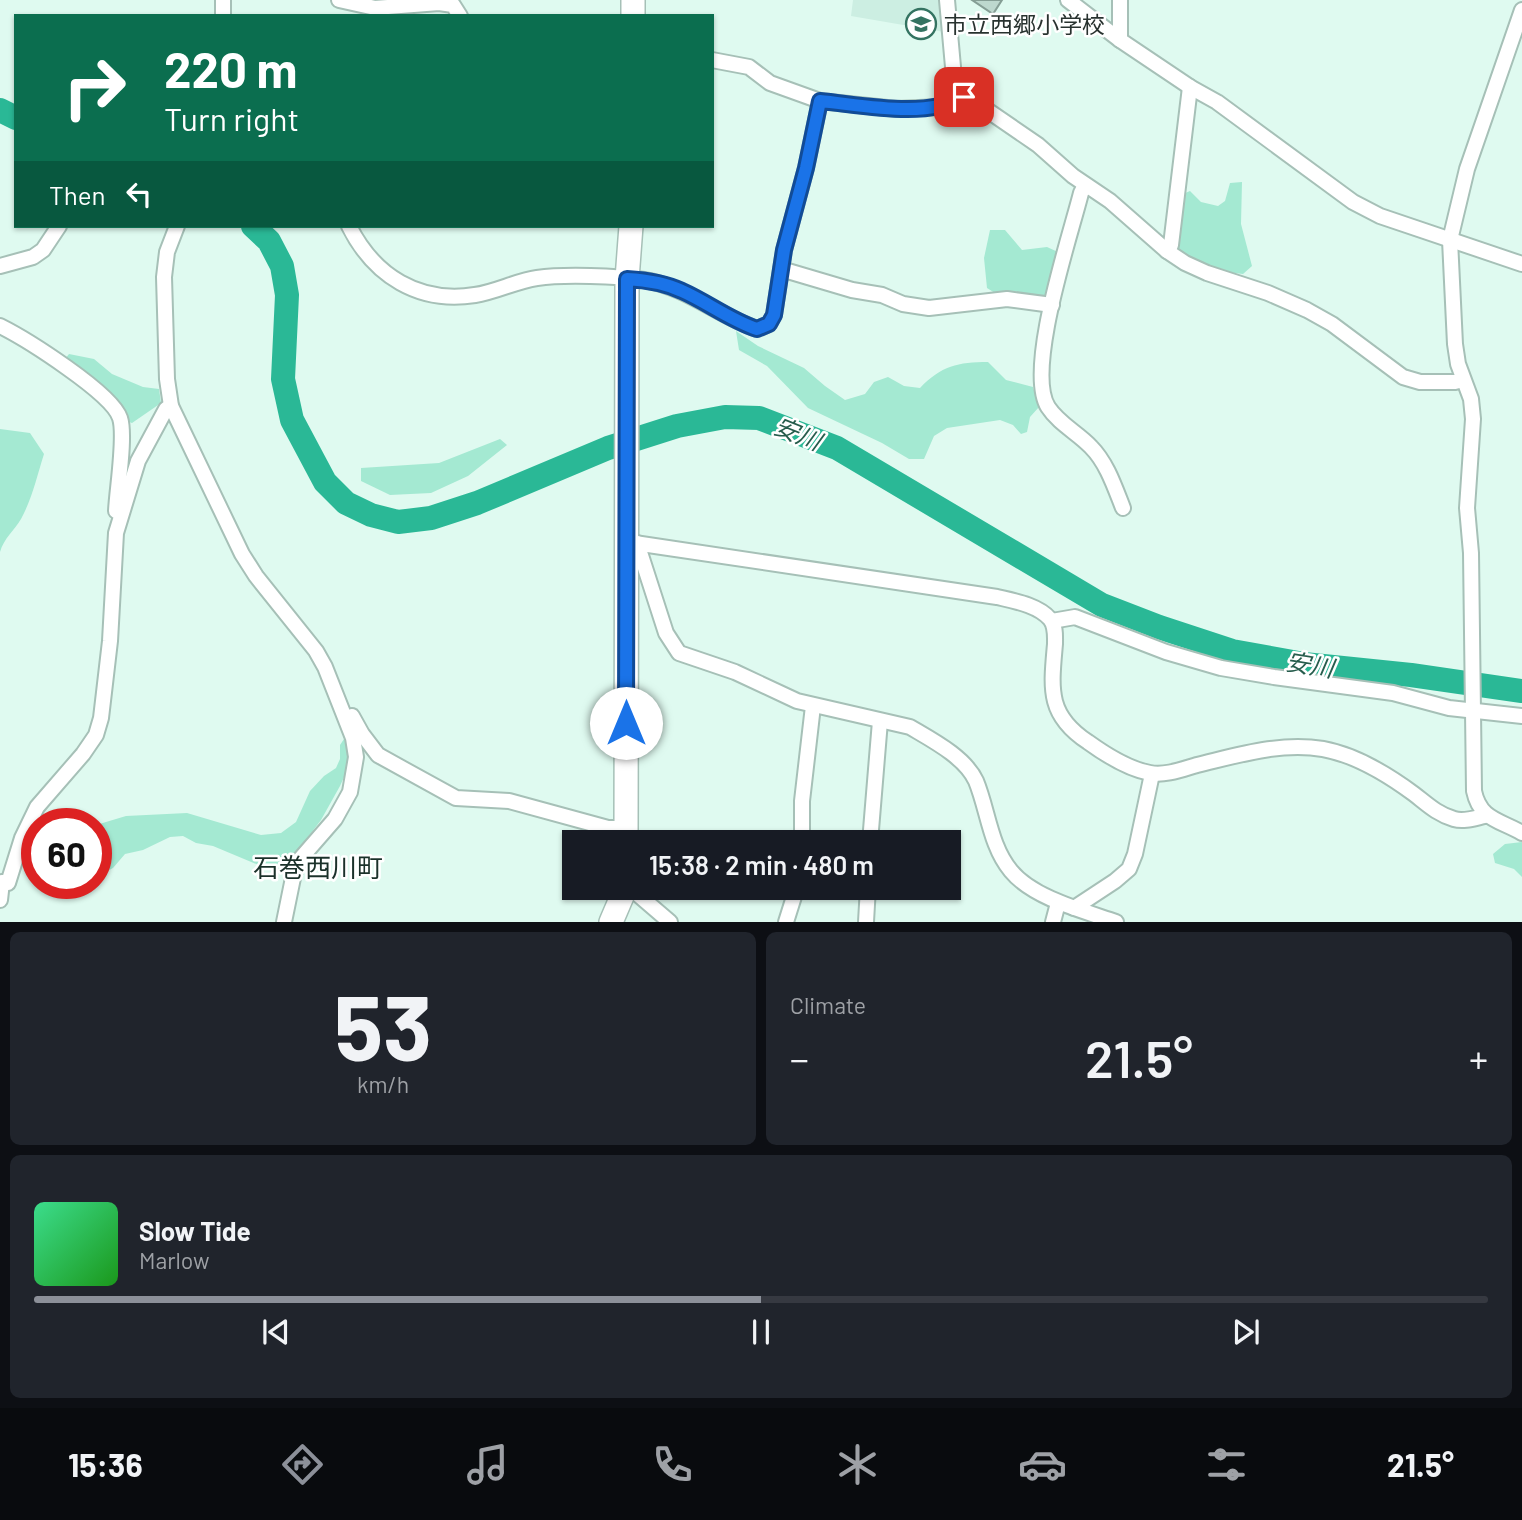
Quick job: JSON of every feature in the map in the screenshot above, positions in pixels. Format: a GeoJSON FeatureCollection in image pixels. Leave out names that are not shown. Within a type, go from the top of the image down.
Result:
{"type":"FeatureCollection","features":[{"type":"Feature","properties":{"kind":"main road"},"geometry":{"type":"LineString","coordinates":[[626,830],[633,542],[626,458],[627,279],[631,228]]}},
{"type":"Feature","properties":{"kind":"main road"},"geometry":{"type":"LineString","coordinates":[[611,922],[621,900]]}},
{"type":"Feature","properties":{"kind":"street"},"geometry":{"type":"LineString","coordinates":[[340,0],[375,8],[439,3],[453,5],[459,14]]}},
{"type":"Feature","properties":{"kind":"street"},"geometry":{"type":"LineString","coordinates":[[947,0],[954,78],[964,97],[1038,145],[1085,185],[1110,201],[1167,251],[1207,273],[1268,293],[1307,310],[1332,324],[1403,377],[1420,382],[1463,380]]}},
{"type":"Feature","properties":{"kind":"street"},"geometry":{"type":"LineString","coordinates":[[1068,0],[1120,40],[1189,87],[1217,102],[1353,202],[1380,216],[1522,264]]}},
{"type":"Feature","properties":{"kind":"street"},"geometry":{"type":"LineString","coordinates":[[1120,0],[1120,40]]}},
{"type":"Feature","properties":{"kind":"street"},"geometry":{"type":"LineString","coordinates":[[1485,816],[1476,801],[1474,791],[1471,553],[1467,508],[1473,419],[1471,399],[1463,380],[1455,344],[1451,240],[1467,169],[1522,10]]}},
{"type":"Feature","properties":{"kind":"street"},"geometry":{"type":"LineString","coordinates":[[714,60],[749,67],[770,83],[820,101],[897,109],[940,107],[964,97]]}},
{"type":"Feature","properties":{"kind":"street"},"geometry":{"type":"LineString","coordinates":[[1167,251],[1171,244],[1189,87]]}},
{"type":"Feature","properties":{"kind":"street"},"geometry":{"type":"LineString","coordinates":[[350,228],[373,262],[401,284],[419,293],[451,298],[477,295],[539,278],[646,281],[680,289],[757,329],[769,324],[774,315],[790,223],[806,168],[820,101]]}},
{"type":"Feature","properties":{"kind":"street"},"geometry":{"type":"LineString","coordinates":[[1085,185],[1052,305],[1040,380],[1048,407],[1094,449],[1124,508]]}},
{"type":"Feature","properties":{"kind":"street"},"geometry":{"type":"LineString","coordinates":[[0,266],[33,257],[43,250],[58,228]]}},
{"type":"Feature","properties":{"kind":"street"},"geometry":{"type":"LineString","coordinates":[[176,228],[167,252],[164,277],[167,379],[171,406],[242,554],[276,603],[316,651],[325,667],[353,738],[356,757],[350,792],[335,819],[301,859],[290,891],[284,922]]}},
{"type":"Feature","properties":{"kind":"street"},"geometry":{"type":"LineString","coordinates":[[781,269],[852,290],[882,295],[903,304],[929,308],[1007,299],[1052,305]]}},
{"type":"Feature","properties":{"kind":"street"},"geometry":{"type":"LineString","coordinates":[[0,326],[33,345],[116,407],[121,421],[122,441],[116,512],[118,523]]}},
{"type":"Feature","properties":{"kind":"street"},"geometry":{"type":"LineString","coordinates":[[0,900],[22,838],[37,807],[96,735],[101,718],[118,523],[138,461],[160,418],[171,406]]}},
{"type":"Feature","properties":{"kind":"street"},"geometry":{"type":"LineString","coordinates":[[1116,922],[1058,903],[1011,872],[998,850],[975,780],[966,766],[910,727],[813,706],[735,672],[679,653],[666,633],[633,542],[1023,603],[1052,621],[1055,633],[1053,697],[1066,726],[1112,757],[1152,774],[1267,748],[1299,747],[1325,750],[1356,760],[1385,775],[1438,813],[1457,820],[1485,816],[1521,832]]}},
{"type":"Feature","properties":{"kind":"street"},"geometry":{"type":"LineString","coordinates":[[1052,621],[1075,617],[1166,652],[1221,668],[1393,693],[1449,708],[1472,706],[1522,716]]}},
{"type":"Feature","properties":{"kind":"street"},"geometry":{"type":"LineString","coordinates":[[802,830],[802,801],[813,706]]}},
{"type":"Feature","properties":{"kind":"street"},"geometry":{"type":"LineString","coordinates":[[341,707],[349,710],[378,755],[456,798],[509,801],[613,830]]}},
{"type":"Feature","properties":{"kind":"street"},"geometry":{"type":"LineString","coordinates":[[871,830],[880,721]]}},
{"type":"Feature","properties":{"kind":"street"},"geometry":{"type":"LineString","coordinates":[[1074,908],[1129,869],[1135,854],[1152,774]]}},
{"type":"Feature","properties":{"kind":"street"},"geometry":{"type":"LineString","coordinates":[[644,900],[670,922]]}},
{"type":"Feature","properties":{"kind":"street"},"geometry":{"type":"LineString","coordinates":[[786,922],[793,900]]}},
{"type":"Feature","properties":{"kind":"street"},"geometry":{"type":"LineString","coordinates":[[866,922],[867,900]]}},
{"type":"Feature","properties":{"kind":"street"},"geometry":{"type":"LineString","coordinates":[[1053,922],[1058,903]]}},
{"type":"Feature","properties":{"kind":"shaded area","name":"市立西郷小学校"},"geometry":{"type":"Polygon","coordinates":[[[853,0],[941,0],[944,32],[851,16],[853,0]]]}},
{"type":"Feature","properties":{"kind":"green space"},"geometry":{"type":"Polygon","coordinates":[[[1242,182],[1241,224],[1252,266],[1243,274],[1225,271],[1200,263],[1177,251],[1183,194],[1190,191],[1201,202],[1218,206],[1225,201],[1230,183],[1242,182]]]}},
{"type":"Feature","properties":{"kind":"green space"},"geometry":{"type":"Polygon","coordinates":[[[990,230],[1005,230],[1022,250],[1047,247],[1058,252],[1051,295],[1045,299],[998,295],[987,288],[984,258],[990,230]]]}},
{"type":"Feature","properties":{"kind":"green space"},"geometry":{"type":"Polygon","coordinates":[[[736,331],[758,346],[804,368],[845,400],[865,394],[874,382],[888,377],[904,386],[920,388],[943,370],[968,363],[988,362],[1006,380],[1033,387],[1039,407],[1030,417],[1027,432],[1021,434],[1013,425],[1000,420],[947,428],[934,436],[924,459],[909,459],[882,443],[808,408],[767,366],[739,350],[736,331]]]}},
{"type":"Feature","properties":{"kind":"green space"},"geometry":{"type":"Polygon","coordinates":[[[69,354],[94,359],[112,374],[143,387],[159,389],[161,403],[132,423],[126,421],[121,405],[104,387],[65,359],[69,354]]]}},
{"type":"Feature","properties":{"kind":"green space"},"geometry":{"type":"Polygon","coordinates":[[[0,429],[30,433],[44,454],[25,511],[0,552],[0,429]]]}},
{"type":"Feature","properties":{"kind":"green space"},"geometry":{"type":"Polygon","coordinates":[[[500,439],[507,445],[468,476],[431,493],[390,495],[361,481],[361,468],[439,463],[500,439]]]}},
{"type":"Feature","properties":{"kind":"green space"},"geometry":{"type":"Polygon","coordinates":[[[344,739],[348,746],[349,766],[321,820],[286,866],[273,871],[183,836],[170,837],[143,850],[125,854],[112,869],[112,820],[126,816],[187,813],[261,835],[281,833],[296,822],[310,791],[336,768],[340,759],[340,745],[344,739]]]}},
{"type":"Feature","properties":{"kind":"green space"},"geometry":{"type":"Polygon","coordinates":[[[1522,842],[1522,877],[1514,869],[1495,863],[1493,854],[1505,844],[1522,842]]]}},
{"type":"Feature","properties":{"kind":"building"},"geometry":{"type":"Polygon","coordinates":[[[972,0],[1002,0],[993,14],[972,0]]]}},
{"type":"Feature","properties":{"kind":"waterway","name":"安川"},"geometry":{"type":"LineString","coordinates":[[0,110],[14,117]]}},
{"type":"Feature","properties":{"kind":"waterway","name":"安川"},"geometry":{"type":"LineString","coordinates":[[255,228],[269,241],[282,266],[287,295],[283,379],[292,420],[325,482],[346,503],[371,515],[398,522],[431,518],[477,503],[608,448],[677,426],[725,417],[759,418],[837,448],[1102,605],[1159,627],[1232,651],[1304,664],[1411,675],[1522,691]]}},
{"type":"Feature","properties":{"kind":"place","name":"市立西郷小学校"},"geometry":{"type":"Point","coordinates":[921,24]}},
{"type":"Feature","properties":{"kind":"district","name":"石巻西川町"},"geometry":{"type":"Point","coordinates":[318,866]}},
{"type":"Feature","properties":{"kind":"route"},"geometry":{"type":"LineString","coordinates":[[626,723],[627,279],[680,289],[757,329],[769,324],[774,315],[784,250],[806,168],[820,101],[897,109],[940,107],[964,97]]}}]}
